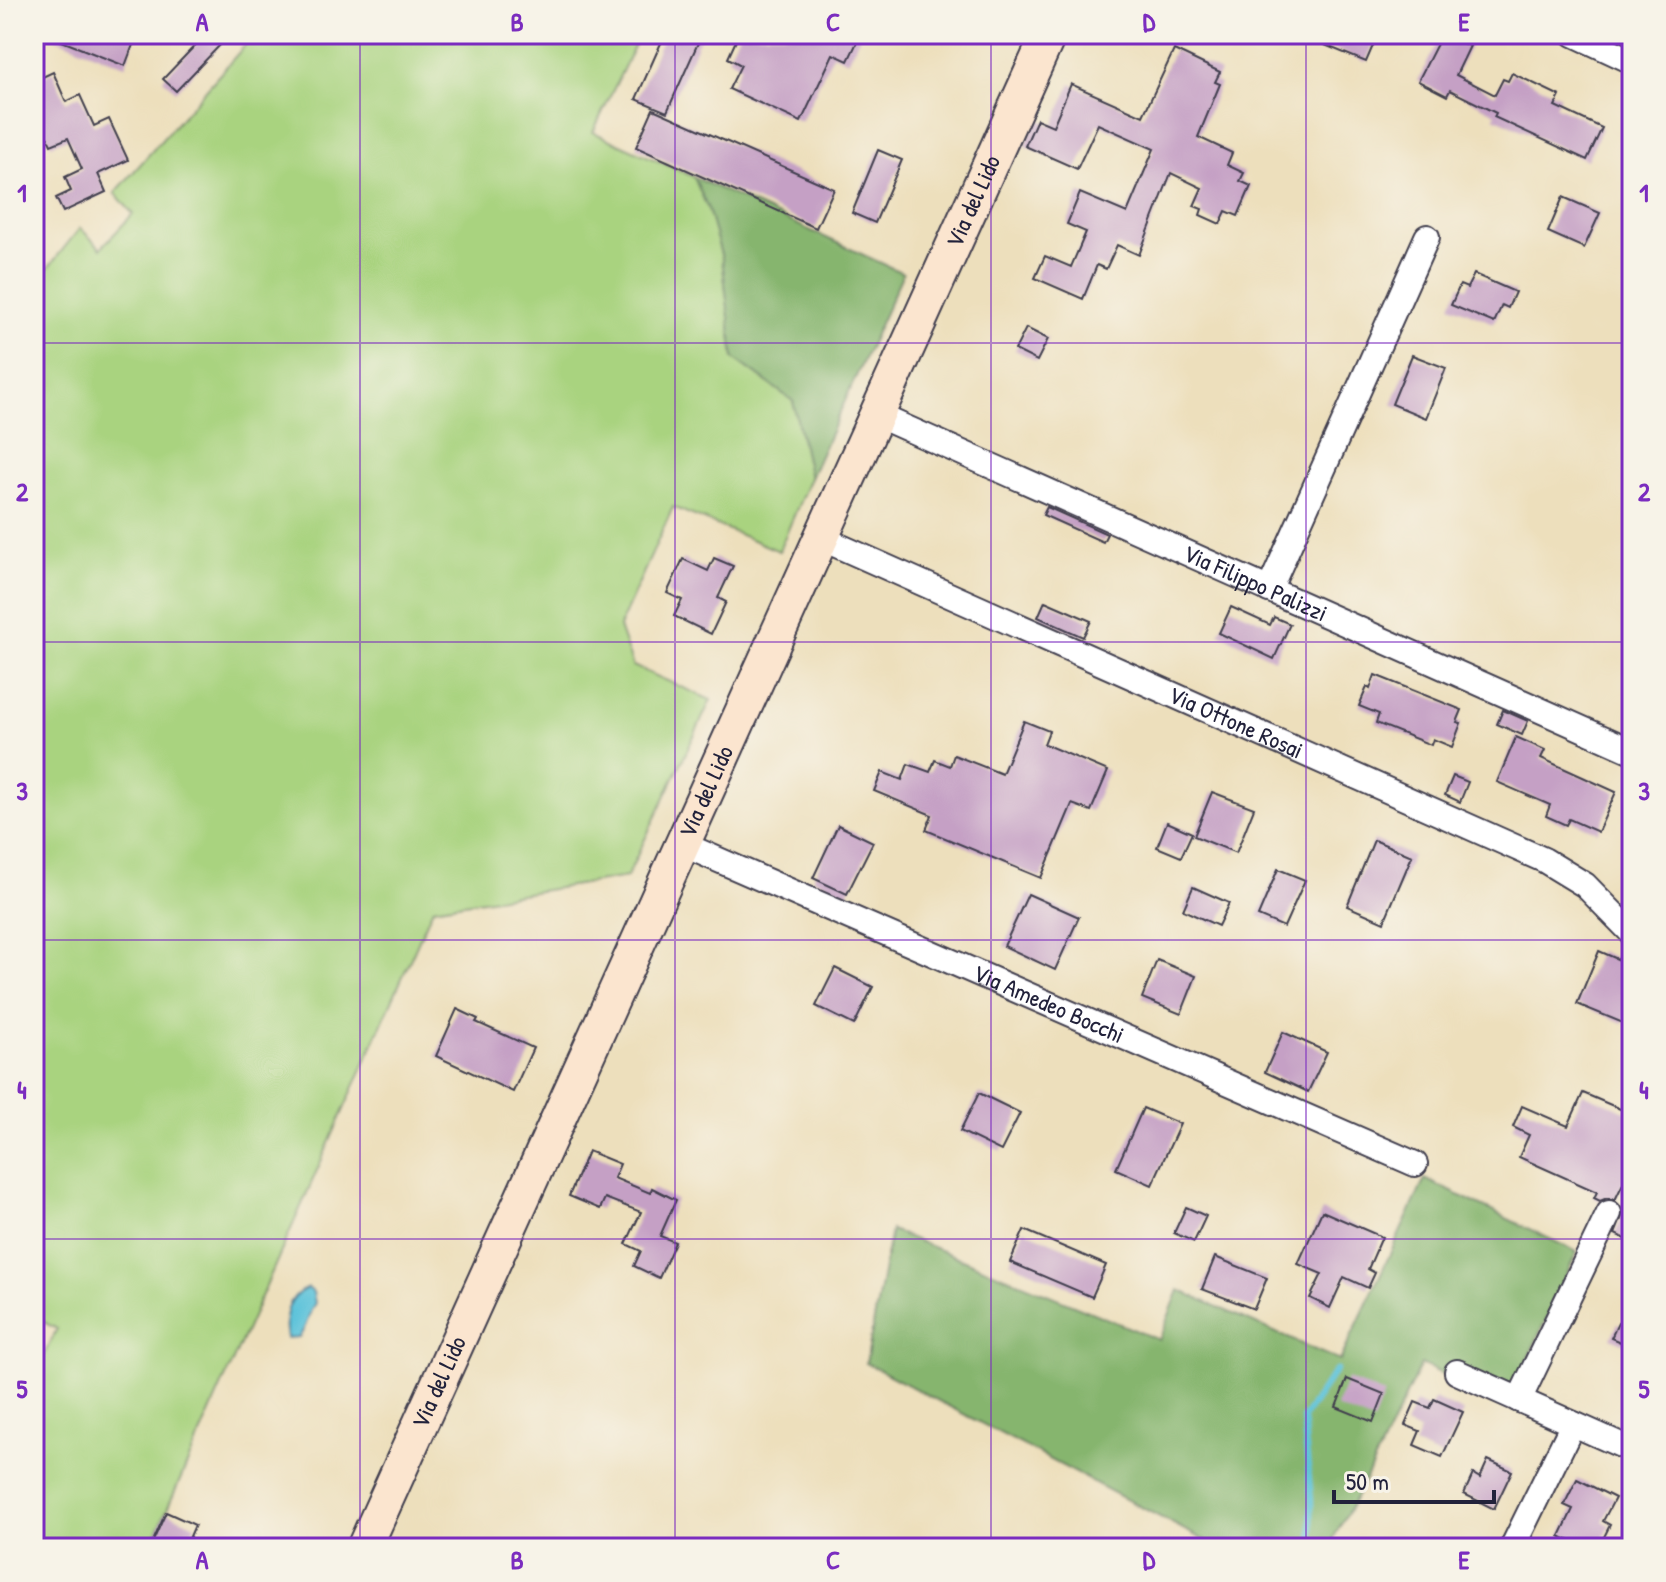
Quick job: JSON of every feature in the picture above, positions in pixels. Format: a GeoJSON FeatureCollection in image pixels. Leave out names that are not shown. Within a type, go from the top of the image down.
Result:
{"type":"FeatureCollection","features":[{"type":"Feature","properties":{"kind":"main road","name":"Via del Lido"},"geometry":{"type":"LineString","coordinates":[[364,1548],[1049,34]]}},
{"type":"Feature","properties":{"kind":"street"},"geometry":{"type":"LineString","coordinates":[[1574,34],[1632,61]]}},
{"type":"Feature","properties":{"kind":"street"},"geometry":{"type":"LineString","coordinates":[[1269,590],[1427,237]]}},
{"type":"Feature","properties":{"kind":"street","name":"Via Filippo Palizzi"},"geometry":{"type":"LineString","coordinates":[[877,415],[1632,751]]}},
{"type":"Feature","properties":{"kind":"street","name":"Via Ottone Rosai"},"geometry":{"type":"LineString","coordinates":[[821,538],[1544,860],[1585,885],[1632,933]]}},
{"type":"Feature","properties":{"kind":"street","name":"Via Amedeo Bocchi"},"geometry":{"type":"LineString","coordinates":[[682,844],[1415,1164]]}},
{"type":"Feature","properties":{"kind":"street"},"geometry":{"type":"LineString","coordinates":[[1519,1400],[1609,1213]]}},
{"type":"Feature","properties":{"kind":"street"},"geometry":{"type":"LineString","coordinates":[[1457,1372],[1632,1450]]}},
{"type":"Feature","properties":{"kind":"street"},"geometry":{"type":"LineString","coordinates":[[1512,1548],[1573,1424]]}},
{"type":"Feature","properties":{"kind":"green space"},"geometry":{"type":"Polygon","coordinates":[[[255,34],[640,34],[593,132],[694,177],[708,209],[722,258],[734,358],[793,401],[810,478],[779,551],[673,507],[619,627],[633,666],[711,700],[627,877],[433,908],[150,1548],[34,1548],[34,1374],[57,1329],[34,1317],[34,264],[48,268],[80,228],[101,248],[133,214],[115,193],[255,34]]]}},
{"type":"Feature","properties":{"kind":"green space"},"geometry":{"type":"Polygon","coordinates":[[[694,177],[903,273],[810,478],[793,401],[734,358],[722,258],[708,209],[694,177]]]}},
{"type":"Feature","properties":{"kind":"green space"},"geometry":{"type":"Polygon","coordinates":[[[1425,1179],[1577,1252],[1507,1404],[1421,1364],[1366,1479],[1334,1537],[1333,1548],[1219,1548],[866,1363],[891,1230],[1159,1340],[1179,1290],[1340,1361],[1425,1179]]]}},
{"type":"Feature","properties":{"kind":"water"},"geometry":{"type":"Polygon","coordinates":[[[308,1288],[313,1292],[315,1303],[299,1337],[287,1338],[288,1308],[295,1296],[308,1288]]]}},
{"type":"Feature","properties":{"kind":"building"},"geometry":{"type":"Polygon","coordinates":[[[44,34],[137,34],[125,66],[44,34]]]}},
{"type":"Feature","properties":{"kind":"building"},"geometry":{"type":"Polygon","coordinates":[[[206,34],[211,34],[221,44],[176,91],[163,79],[206,34]]]}},
{"type":"Feature","properties":{"kind":"building"},"geometry":{"type":"Polygon","coordinates":[[[665,34],[702,34],[667,112],[636,99],[665,34]]]}},
{"type":"Feature","properties":{"kind":"building"},"geometry":{"type":"Polygon","coordinates":[[[739,34],[861,34],[848,61],[833,54],[801,122],[729,89],[741,65],[728,58],[739,34]]]}},
{"type":"Feature","properties":{"kind":"building"},"geometry":{"type":"Polygon","coordinates":[[[1298,34],[1378,34],[1366,62],[1298,34]]]}},
{"type":"Feature","properties":{"kind":"building"},"geometry":{"type":"Polygon","coordinates":[[[1442,34],[1470,46],[1456,75],[1495,95],[1503,79],[1508,81],[1512,73],[1560,96],[1555,106],[1602,128],[1587,160],[1494,117],[1496,113],[1450,90],[1447,96],[1418,81],[1442,34]]]}},
{"type":"Feature","properties":{"kind":"building"},"geometry":{"type":"Polygon","coordinates":[[[1174,50],[1220,72],[1215,82],[1220,84],[1198,137],[1232,153],[1227,165],[1244,173],[1240,181],[1251,186],[1238,216],[1226,211],[1220,224],[1200,215],[1202,209],[1194,206],[1202,188],[1171,173],[1139,255],[1117,245],[1106,269],[1097,265],[1083,299],[1035,278],[1045,256],[1071,267],[1086,232],[1067,224],[1080,193],[1127,213],[1154,149],[1098,124],[1077,169],[1025,146],[1037,119],[1053,126],[1071,84],[1143,116],[1174,50]]]}},
{"type":"Feature","properties":{"kind":"building"},"geometry":{"type":"Polygon","coordinates":[[[53,72],[66,102],[80,95],[94,126],[109,119],[128,160],[98,174],[106,192],[63,212],[56,198],[71,191],[65,177],[82,169],[68,138],[51,145],[44,130],[34,135],[34,81],[53,72]]]}},
{"type":"Feature","properties":{"kind":"building"},"geometry":{"type":"Polygon","coordinates":[[[653,109],[834,189],[816,228],[636,147],[653,109]]]}},
{"type":"Feature","properties":{"kind":"building"},"geometry":{"type":"Polygon","coordinates":[[[878,150],[902,160],[875,223],[852,213],[878,150]]]}},
{"type":"Feature","properties":{"kind":"building"},"geometry":{"type":"Polygon","coordinates":[[[1563,197],[1600,213],[1584,248],[1548,232],[1563,197]]]}},
{"type":"Feature","properties":{"kind":"building"},"geometry":{"type":"Polygon","coordinates":[[[1474,274],[1515,292],[1508,308],[1502,305],[1494,323],[1451,305],[1460,285],[1467,288],[1474,274]]]}},
{"type":"Feature","properties":{"kind":"building"},"geometry":{"type":"Polygon","coordinates":[[[1026,328],[1048,339],[1037,361],[1015,350],[1026,328]]]}},
{"type":"Feature","properties":{"kind":"building"},"geometry":{"type":"Polygon","coordinates":[[[1412,355],[1446,368],[1426,418],[1392,404],[1412,355]]]}},
{"type":"Feature","properties":{"kind":"building"},"geometry":{"type":"Polygon","coordinates":[[[1047,507],[1107,534],[1103,542],[1043,515],[1047,507]]]}},
{"type":"Feature","properties":{"kind":"building"},"geometry":{"type":"Polygon","coordinates":[[[714,558],[733,566],[718,598],[726,602],[711,634],[674,616],[682,600],[667,593],[683,559],[708,571],[714,558]]]}},
{"type":"Feature","properties":{"kind":"building"},"geometry":{"type":"Polygon","coordinates":[[[1045,601],[1091,621],[1083,637],[1038,617],[1045,601]]]}},
{"type":"Feature","properties":{"kind":"building"},"geometry":{"type":"Polygon","coordinates":[[[1231,607],[1270,625],[1274,617],[1290,624],[1274,659],[1219,633],[1231,607]]]}},
{"type":"Feature","properties":{"kind":"building"},"geometry":{"type":"Polygon","coordinates":[[[1375,675],[1462,710],[1457,722],[1461,723],[1452,747],[1433,739],[1431,745],[1376,723],[1379,714],[1359,706],[1375,675]]]}},
{"type":"Feature","properties":{"kind":"building"},"geometry":{"type":"Polygon","coordinates":[[[1503,710],[1528,721],[1522,735],[1497,724],[1503,710]]]}},
{"type":"Feature","properties":{"kind":"building"},"geometry":{"type":"Polygon","coordinates":[[[1024,721],[1049,731],[1044,744],[1108,771],[1091,811],[1072,804],[1041,878],[926,830],[932,815],[874,791],[882,772],[902,780],[908,764],[930,772],[935,760],[950,766],[954,755],[1002,774],[1024,721]]]}},
{"type":"Feature","properties":{"kind":"building"},"geometry":{"type":"Polygon","coordinates":[[[1516,737],[1545,750],[1541,758],[1616,792],[1598,832],[1569,819],[1566,825],[1546,816],[1550,805],[1497,782],[1516,737]]]}},
{"type":"Feature","properties":{"kind":"building"},"geometry":{"type":"Polygon","coordinates":[[[1453,776],[1468,782],[1460,802],[1445,795],[1453,776]]]}},
{"type":"Feature","properties":{"kind":"building"},"geometry":{"type":"Polygon","coordinates":[[[1212,792],[1254,808],[1236,853],[1194,836],[1212,792]]]}},
{"type":"Feature","properties":{"kind":"building"},"geometry":{"type":"Polygon","coordinates":[[[1167,822],[1192,833],[1181,857],[1157,847],[1167,822]]]}},
{"type":"Feature","properties":{"kind":"building"},"geometry":{"type":"Polygon","coordinates":[[[838,825],[873,842],[847,894],[813,878],[838,825]]]}},
{"type":"Feature","properties":{"kind":"building"},"geometry":{"type":"Polygon","coordinates":[[[1374,840],[1412,856],[1384,922],[1347,906],[1374,840]]]}},
{"type":"Feature","properties":{"kind":"building"},"geometry":{"type":"Polygon","coordinates":[[[1278,869],[1305,880],[1284,927],[1258,916],[1278,869]]]}},
{"type":"Feature","properties":{"kind":"building"},"geometry":{"type":"Polygon","coordinates":[[[1193,887],[1229,903],[1218,926],[1183,910],[1193,887]]]}},
{"type":"Feature","properties":{"kind":"building"},"geometry":{"type":"Polygon","coordinates":[[[1028,894],[1079,917],[1055,970],[1004,946],[1028,894]]]}},
{"type":"Feature","properties":{"kind":"building"},"geometry":{"type":"Polygon","coordinates":[[[1599,951],[1629,964],[1624,977],[1632,980],[1632,1001],[1623,1023],[1577,1004],[1599,951]]]}},
{"type":"Feature","properties":{"kind":"building"},"geometry":{"type":"Polygon","coordinates":[[[1157,960],[1196,976],[1181,1014],[1142,998],[1157,960]]]}},
{"type":"Feature","properties":{"kind":"building"},"geometry":{"type":"Polygon","coordinates":[[[835,968],[873,987],[854,1025],[816,1006],[835,968]]]}},
{"type":"Feature","properties":{"kind":"building"},"geometry":{"type":"Polygon","coordinates":[[[457,1009],[478,1019],[476,1022],[533,1048],[513,1092],[436,1056],[457,1009]]]}},
{"type":"Feature","properties":{"kind":"building"},"geometry":{"type":"Polygon","coordinates":[[[1283,1032],[1327,1052],[1308,1092],[1265,1072],[1283,1032]]]}},
{"type":"Feature","properties":{"kind":"building"},"geometry":{"type":"Polygon","coordinates":[[[979,1093],[1020,1113],[1001,1151],[960,1131],[979,1093]]]}},
{"type":"Feature","properties":{"kind":"building"},"geometry":{"type":"Polygon","coordinates":[[[1583,1093],[1632,1114],[1632,1165],[1615,1200],[1607,1198],[1600,1201],[1594,1198],[1597,1192],[1519,1157],[1529,1135],[1513,1127],[1522,1106],[1568,1126],[1583,1093]]]}},
{"type":"Feature","properties":{"kind":"building"},"geometry":{"type":"Polygon","coordinates":[[[1143,1108],[1180,1124],[1152,1185],[1116,1169],[1143,1108]]]}},
{"type":"Feature","properties":{"kind":"building"},"geometry":{"type":"Polygon","coordinates":[[[588,1151],[620,1164],[614,1178],[650,1193],[652,1188],[676,1200],[660,1236],[675,1242],[659,1278],[634,1266],[641,1251],[626,1244],[641,1212],[605,1198],[600,1209],[569,1196],[588,1151]]]}},
{"type":"Feature","properties":{"kind":"building"},"geometry":{"type":"Polygon","coordinates":[[[1632,1192],[1632,1242],[1615,1234],[1632,1192]]]}},
{"type":"Feature","properties":{"kind":"building"},"geometry":{"type":"Polygon","coordinates":[[[1186,1207],[1206,1216],[1194,1242],[1174,1233],[1186,1207]]]}},
{"type":"Feature","properties":{"kind":"building"},"geometry":{"type":"Polygon","coordinates":[[[1322,1211],[1382,1237],[1368,1269],[1375,1273],[1368,1288],[1344,1277],[1330,1308],[1310,1298],[1322,1274],[1298,1264],[1322,1211]]]}},
{"type":"Feature","properties":{"kind":"building"},"geometry":{"type":"Polygon","coordinates":[[[1024,1230],[1106,1265],[1092,1297],[1010,1262],[1024,1230]]]}},
{"type":"Feature","properties":{"kind":"building"},"geometry":{"type":"Polygon","coordinates":[[[1215,1257],[1267,1278],[1254,1309],[1202,1289],[1215,1257]]]}},
{"type":"Feature","properties":{"kind":"building"},"geometry":{"type":"Polygon","coordinates":[[[1618,1323],[1632,1329],[1632,1347],[1611,1338],[1618,1323]]]}},
{"type":"Feature","properties":{"kind":"building"},"geometry":{"type":"Polygon","coordinates":[[[1347,1379],[1384,1394],[1373,1422],[1336,1407],[1347,1379]]]}},
{"type":"Feature","properties":{"kind":"building"},"geometry":{"type":"Polygon","coordinates":[[[1434,1399],[1463,1412],[1442,1457],[1414,1445],[1420,1431],[1405,1425],[1415,1402],[1430,1408],[1434,1399]]]}},
{"type":"Feature","properties":{"kind":"building"},"geometry":{"type":"Polygon","coordinates":[[[1488,1460],[1512,1471],[1494,1509],[1464,1494],[1473,1474],[1480,1478],[1488,1460]]]}},
{"type":"Feature","properties":{"kind":"building"},"geometry":{"type":"Polygon","coordinates":[[[1577,1479],[1615,1498],[1603,1521],[1610,1525],[1600,1545],[1595,1542],[1592,1548],[1583,1548],[1560,1536],[1573,1509],[1564,1505],[1577,1479]]]}},
{"type":"Feature","properties":{"kind":"building"},"geometry":{"type":"Polygon","coordinates":[[[166,1512],[195,1525],[185,1548],[150,1548],[166,1512]]]}},
{"type":"Feature","properties":{"kind":"waterway"},"geometry":{"type":"LineString","coordinates":[[1312,1548],[1311,1498],[1303,1418],[1336,1370]]}}]}
